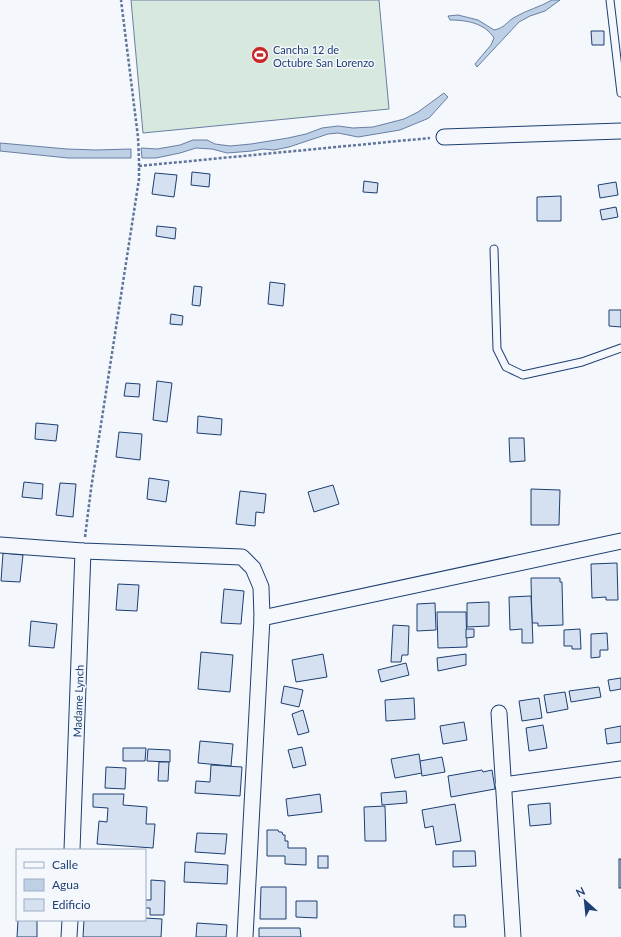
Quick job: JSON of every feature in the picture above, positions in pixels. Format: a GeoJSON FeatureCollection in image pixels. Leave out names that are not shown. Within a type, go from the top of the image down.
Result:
{"type":"FeatureCollection","features":[{"type":"Feature","properties":{"kind":"street"},"geometry":{"type":"LineString","coordinates":[[444,137],[621,131]]}},
{"type":"Feature","properties":{"kind":"street"},"geometry":{"type":"LineString","coordinates":[[262,618],[621,541]]}},
{"type":"Feature","properties":{"kind":"street"},"geometry":{"type":"LineString","coordinates":[[0,545],[83,551],[242,556],[253,568],[261,588],[262,618],[245,937]]}},
{"type":"Feature","properties":{"kind":"street","name":"Madame Lynch"},"geometry":{"type":"LineString","coordinates":[[72,849],[83,551]]}},
{"type":"Feature","properties":{"kind":"street"},"geometry":{"type":"LineString","coordinates":[[499,713],[513,937]]}},
{"type":"Feature","properties":{"kind":"street"},"geometry":{"type":"LineString","coordinates":[[503,785],[621,769]]}},
{"type":"Feature","properties":{"kind":"street"},"geometry":{"type":"LineString","coordinates":[[69,937],[70,921]]}},
{"type":"Feature","properties":{"kind":"lane"},"geometry":{"type":"LineString","coordinates":[[610,0],[621,93]]}},
{"type":"Feature","properties":{"kind":"lane"},"geometry":{"type":"LineString","coordinates":[[494,249],[497,349],[506,367],[523,375],[582,362],[621,348]]}},
{"type":"Feature","properties":{"kind":"path"},"geometry":{"type":"LineString","coordinates":[[83,551],[91,489],[139,179],[140,161],[138,137],[122,0]]}},
{"type":"Feature","properties":{"kind":"path"},"geometry":{"type":"LineString","coordinates":[[139,166],[444,137]]}},
{"type":"Feature","properties":{"kind":"shaded area","name":"Cancha 12 de Octubre San Lorenzo"},"geometry":{"type":"Polygon","coordinates":[[[131,0],[379,0],[389,109],[143,133],[131,0]]]}},
{"type":"Feature","properties":{"kind":"water"},"geometry":{"type":"Polygon","coordinates":[[[552,0],[560,0],[545,11],[530,16],[519,22],[477,67],[475,64],[491,45],[494,38],[486,29],[475,23],[450,20],[448,16],[458,15],[478,20],[494,30],[501,28],[512,19],[552,0]]]}},
{"type":"Feature","properties":{"kind":"water"},"geometry":{"type":"Polygon","coordinates":[[[444,93],[448,97],[429,118],[400,130],[358,137],[338,133],[328,134],[289,147],[274,150],[263,149],[227,153],[212,149],[196,148],[156,158],[142,158],[141,148],[157,149],[180,145],[193,140],[207,140],[215,144],[230,146],[288,138],[306,134],[322,128],[338,126],[353,128],[373,127],[404,119],[418,112],[444,93]]]}},
{"type":"Feature","properties":{"kind":"water"},"geometry":{"type":"Polygon","coordinates":[[[0,143],[67,149],[131,149],[131,158],[68,158],[0,151],[0,143]]]}},
{"type":"Feature","properties":{"kind":"building"},"geometry":{"type":"Polygon","coordinates":[[[591,31],[604,31],[604,45],[592,45],[591,31]]]}},
{"type":"Feature","properties":{"kind":"building"},"geometry":{"type":"Polygon","coordinates":[[[192,172],[210,174],[209,187],[191,185],[192,172]]]}},
{"type":"Feature","properties":{"kind":"building"},"geometry":{"type":"Polygon","coordinates":[[[155,173],[177,175],[174,197],[152,194],[155,173]]]}},
{"type":"Feature","properties":{"kind":"building"},"geometry":{"type":"Polygon","coordinates":[[[364,181],[378,183],[377,193],[363,192],[364,181]]]}},
{"type":"Feature","properties":{"kind":"building"},"geometry":{"type":"Polygon","coordinates":[[[616,182],[618,195],[600,198],[598,185],[616,182]]]}},
{"type":"Feature","properties":{"kind":"building"},"geometry":{"type":"Polygon","coordinates":[[[561,196],[561,221],[537,221],[537,197],[561,196]]]}},
{"type":"Feature","properties":{"kind":"building"},"geometry":{"type":"Polygon","coordinates":[[[616,207],[618,217],[602,220],[600,210],[616,207]]]}},
{"type":"Feature","properties":{"kind":"building"},"geometry":{"type":"Polygon","coordinates":[[[157,226],[176,228],[175,239],[156,236],[157,226]]]}},
{"type":"Feature","properties":{"kind":"building"},"geometry":{"type":"Polygon","coordinates":[[[270,282],[285,284],[283,306],[268,304],[270,282]]]}},
{"type":"Feature","properties":{"kind":"building"},"geometry":{"type":"Polygon","coordinates":[[[194,286],[202,287],[200,306],[192,305],[194,286]]]}},
{"type":"Feature","properties":{"kind":"building"},"geometry":{"type":"Polygon","coordinates":[[[609,310],[621,310],[621,327],[609,326],[609,310]]]}},
{"type":"Feature","properties":{"kind":"building"},"geometry":{"type":"Polygon","coordinates":[[[171,314],[183,316],[182,325],[170,324],[171,314]]]}},
{"type":"Feature","properties":{"kind":"building"},"geometry":{"type":"Polygon","coordinates":[[[157,381],[172,383],[167,422],[153,420],[157,381]]]}},
{"type":"Feature","properties":{"kind":"building"},"geometry":{"type":"Polygon","coordinates":[[[126,383],[140,384],[139,397],[124,396],[126,383]]]}},
{"type":"Feature","properties":{"kind":"building"},"geometry":{"type":"Polygon","coordinates":[[[198,416],[222,419],[221,435],[197,433],[198,416]]]}},
{"type":"Feature","properties":{"kind":"building"},"geometry":{"type":"Polygon","coordinates":[[[36,423],[58,425],[56,441],[35,439],[36,423]]]}},
{"type":"Feature","properties":{"kind":"building"},"geometry":{"type":"Polygon","coordinates":[[[119,432],[142,434],[140,460],[116,457],[119,432]]]}},
{"type":"Feature","properties":{"kind":"building"},"geometry":{"type":"Polygon","coordinates":[[[509,438],[524,438],[525,461],[510,462],[509,438]]]}},
{"type":"Feature","properties":{"kind":"building"},"geometry":{"type":"Polygon","coordinates":[[[149,478],[169,481],[166,502],[147,499],[149,478]]]}},
{"type":"Feature","properties":{"kind":"building"},"geometry":{"type":"Polygon","coordinates":[[[24,482],[43,484],[42,499],[22,497],[24,482]]]}},
{"type":"Feature","properties":{"kind":"building"},"geometry":{"type":"Polygon","coordinates":[[[60,483],[76,484],[73,517],[56,515],[60,483]]]}},
{"type":"Feature","properties":{"kind":"building"},"geometry":{"type":"Polygon","coordinates":[[[333,485],[339,504],[314,512],[308,492],[333,485]]]}},
{"type":"Feature","properties":{"kind":"building"},"geometry":{"type":"Polygon","coordinates":[[[531,489],[560,490],[559,525],[531,525],[531,489]]]}},
{"type":"Feature","properties":{"kind":"building"},"geometry":{"type":"Polygon","coordinates":[[[240,491],[266,494],[264,513],[256,512],[255,526],[236,524],[240,491]]]}},
{"type":"Feature","properties":{"kind":"building"},"geometry":{"type":"Polygon","coordinates":[[[3,553],[23,555],[20,582],[1,581],[3,553]]]}},
{"type":"Feature","properties":{"kind":"building"},"geometry":{"type":"Polygon","coordinates":[[[617,563],[618,600],[606,600],[606,597],[592,598],[591,564],[617,563]]]}},
{"type":"Feature","properties":{"kind":"building"},"geometry":{"type":"Polygon","coordinates":[[[531,578],[560,578],[560,582],[562,582],[563,625],[538,626],[538,623],[532,623],[531,578]]]}},
{"type":"Feature","properties":{"kind":"building"},"geometry":{"type":"Polygon","coordinates":[[[118,584],[139,585],[137,611],[116,610],[118,584]]]}},
{"type":"Feature","properties":{"kind":"building"},"geometry":{"type":"Polygon","coordinates":[[[224,589],[244,591],[241,624],[221,623],[224,589]]]}},
{"type":"Feature","properties":{"kind":"building"},"geometry":{"type":"Polygon","coordinates":[[[531,596],[533,643],[522,643],[522,629],[510,630],[509,597],[531,596]]]}},
{"type":"Feature","properties":{"kind":"building"},"geometry":{"type":"Polygon","coordinates":[[[489,602],[489,626],[467,627],[467,603],[489,602]]]}},
{"type":"Feature","properties":{"kind":"building"},"geometry":{"type":"Polygon","coordinates":[[[435,603],[436,630],[417,631],[417,604],[435,603]]]}},
{"type":"Feature","properties":{"kind":"building"},"geometry":{"type":"Polygon","coordinates":[[[437,612],[466,612],[467,647],[438,648],[437,612]]]}},
{"type":"Feature","properties":{"kind":"building"},"geometry":{"type":"Polygon","coordinates":[[[31,621],[57,624],[54,648],[29,646],[31,621]]]}},
{"type":"Feature","properties":{"kind":"building"},"geometry":{"type":"Polygon","coordinates":[[[393,625],[409,626],[408,655],[402,655],[401,662],[391,662],[393,625]]]}},
{"type":"Feature","properties":{"kind":"building"},"geometry":{"type":"Polygon","coordinates":[[[466,629],[474,629],[474,637],[466,638],[466,629]]]}},
{"type":"Feature","properties":{"kind":"building"},"geometry":{"type":"Polygon","coordinates":[[[580,629],[581,649],[572,649],[572,646],[564,646],[564,630],[580,629]]]}},
{"type":"Feature","properties":{"kind":"building"},"geometry":{"type":"Polygon","coordinates":[[[607,633],[608,650],[600,650],[600,657],[591,658],[591,634],[607,633]]]}},
{"type":"Feature","properties":{"kind":"building"},"geometry":{"type":"Polygon","coordinates":[[[201,652],[233,655],[230,692],[198,689],[201,652]]]}},
{"type":"Feature","properties":{"kind":"building"},"geometry":{"type":"Polygon","coordinates":[[[323,654],[327,677],[296,682],[292,660],[323,654]]]}},
{"type":"Feature","properties":{"kind":"building"},"geometry":{"type":"Polygon","coordinates":[[[466,654],[466,665],[438,671],[437,658],[466,654]]]}},
{"type":"Feature","properties":{"kind":"building"},"geometry":{"type":"Polygon","coordinates":[[[406,663],[409,675],[381,682],[378,670],[406,663]]]}},
{"type":"Feature","properties":{"kind":"building"},"geometry":{"type":"Polygon","coordinates":[[[621,678],[621,689],[610,691],[608,680],[621,678]]]}},
{"type":"Feature","properties":{"kind":"building"},"geometry":{"type":"Polygon","coordinates":[[[284,686],[303,690],[299,707],[281,703],[284,686]]]}},
{"type":"Feature","properties":{"kind":"building"},"geometry":{"type":"Polygon","coordinates":[[[599,687],[601,697],[571,702],[569,691],[599,687]]]}},
{"type":"Feature","properties":{"kind":"building"},"geometry":{"type":"Polygon","coordinates":[[[565,692],[568,709],[547,713],[544,695],[565,692]]]}},
{"type":"Feature","properties":{"kind":"building"},"geometry":{"type":"Polygon","coordinates":[[[414,698],[415,719],[386,721],[385,700],[414,698]]]}},
{"type":"Feature","properties":{"kind":"building"},"geometry":{"type":"Polygon","coordinates":[[[539,698],[542,718],[522,721],[519,701],[539,698]]]}},
{"type":"Feature","properties":{"kind":"building"},"geometry":{"type":"Polygon","coordinates":[[[303,710],[309,732],[298,735],[292,714],[303,710]]]}},
{"type":"Feature","properties":{"kind":"building"},"geometry":{"type":"Polygon","coordinates":[[[464,722],[467,740],[443,744],[440,726],[464,722]]]}},
{"type":"Feature","properties":{"kind":"building"},"geometry":{"type":"Polygon","coordinates":[[[543,725],[547,748],[529,751],[526,728],[543,725]]]}},
{"type":"Feature","properties":{"kind":"building"},"geometry":{"type":"Polygon","coordinates":[[[621,726],[621,742],[607,744],[605,729],[621,726]]]}},
{"type":"Feature","properties":{"kind":"building"},"geometry":{"type":"Polygon","coordinates":[[[200,741],[233,744],[231,766],[198,763],[200,741]]]}},
{"type":"Feature","properties":{"kind":"building"},"geometry":{"type":"Polygon","coordinates":[[[302,747],[306,765],[293,768],[288,750],[302,747]]]}},
{"type":"Feature","properties":{"kind":"building"},"geometry":{"type":"Polygon","coordinates":[[[123,748],[146,748],[145,761],[123,761],[123,748]]]}},
{"type":"Feature","properties":{"kind":"building"},"geometry":{"type":"Polygon","coordinates":[[[148,749],[170,750],[170,762],[147,761],[148,749]]]}},
{"type":"Feature","properties":{"kind":"building"},"geometry":{"type":"Polygon","coordinates":[[[419,754],[422,773],[395,778],[391,759],[419,754]]]}},
{"type":"Feature","properties":{"kind":"building"},"geometry":{"type":"Polygon","coordinates":[[[442,757],[445,772],[422,776],[420,761],[442,757]]]}},
{"type":"Feature","properties":{"kind":"building"},"geometry":{"type":"Polygon","coordinates":[[[159,762],[169,762],[168,781],[158,781],[159,762]]]}},
{"type":"Feature","properties":{"kind":"building"},"geometry":{"type":"Polygon","coordinates":[[[211,765],[242,767],[240,796],[195,793],[196,781],[210,782],[211,765]]]}},
{"type":"Feature","properties":{"kind":"building"},"geometry":{"type":"Polygon","coordinates":[[[106,767],[126,768],[125,789],[105,788],[106,767]]]}},
{"type":"Feature","properties":{"kind":"building"},"geometry":{"type":"Polygon","coordinates":[[[482,770],[483,772],[492,770],[495,789],[451,797],[448,776],[482,770]]]}},
{"type":"Feature","properties":{"kind":"building"},"geometry":{"type":"Polygon","coordinates":[[[406,791],[407,803],[382,805],[381,793],[406,791]]]}},
{"type":"Feature","properties":{"kind":"building"},"geometry":{"type":"Polygon","coordinates":[[[93,794],[124,794],[123,805],[147,807],[146,824],[155,824],[153,848],[97,844],[99,821],[107,822],[108,808],[93,807],[93,794]]]}},
{"type":"Feature","properties":{"kind":"building"},"geometry":{"type":"Polygon","coordinates":[[[320,794],[322,812],[288,816],[286,799],[320,794]]]}},
{"type":"Feature","properties":{"kind":"building"},"geometry":{"type":"Polygon","coordinates":[[[550,803],[551,824],[530,826],[528,805],[550,803]]]}},
{"type":"Feature","properties":{"kind":"building"},"geometry":{"type":"Polygon","coordinates":[[[455,804],[461,841],[436,845],[433,826],[425,828],[422,810],[455,804]]]}},
{"type":"Feature","properties":{"kind":"building"},"geometry":{"type":"Polygon","coordinates":[[[385,806],[386,841],[365,841],[364,807],[385,806]]]}},
{"type":"Feature","properties":{"kind":"building"},"geometry":{"type":"Polygon","coordinates":[[[267,830],[278,830],[279,832],[282,832],[283,835],[285,835],[285,841],[288,841],[288,848],[306,848],[306,865],[285,864],[285,856],[267,856],[267,830]]]}},
{"type":"Feature","properties":{"kind":"building"},"geometry":{"type":"Polygon","coordinates":[[[197,833],[227,834],[225,854],[195,852],[197,833]]]}},
{"type":"Feature","properties":{"kind":"building"},"geometry":{"type":"Polygon","coordinates":[[[453,851],[475,851],[476,866],[453,867],[453,851]]]}},
{"type":"Feature","properties":{"kind":"building"},"geometry":{"type":"Polygon","coordinates":[[[318,856],[328,856],[328,868],[318,868],[318,856]]]}},
{"type":"Feature","properties":{"kind":"building"},"geometry":{"type":"Polygon","coordinates":[[[619,859],[621,859],[621,888],[619,888],[619,859]]]}},
{"type":"Feature","properties":{"kind":"building"},"geometry":{"type":"Polygon","coordinates":[[[185,862],[228,865],[227,884],[184,882],[185,862]]]}},
{"type":"Feature","properties":{"kind":"building"},"geometry":{"type":"Polygon","coordinates":[[[151,880],[165,881],[164,915],[150,915],[150,908],[146,908],[146,900],[151,900],[151,880]]]}},
{"type":"Feature","properties":{"kind":"building"},"geometry":{"type":"Polygon","coordinates":[[[261,887],[286,887],[286,919],[260,919],[261,887]]]}},
{"type":"Feature","properties":{"kind":"building"},"geometry":{"type":"Polygon","coordinates":[[[296,901],[317,901],[317,918],[296,917],[296,901]]]}},
{"type":"Feature","properties":{"kind":"building"},"geometry":{"type":"Polygon","coordinates":[[[454,915],[465,915],[466,927],[454,927],[454,915]]]}},
{"type":"Feature","properties":{"kind":"building"},"geometry":{"type":"Polygon","coordinates":[[[146,918],[162,919],[161,937],[83,937],[84,921],[146,921],[146,918]]]}},
{"type":"Feature","properties":{"kind":"building"},"geometry":{"type":"Polygon","coordinates":[[[18,921],[37,921],[37,937],[17,937],[18,921]]]}},
{"type":"Feature","properties":{"kind":"building"},"geometry":{"type":"Polygon","coordinates":[[[197,923],[227,925],[226,937],[196,937],[197,923]]]}},
{"type":"Feature","properties":{"kind":"building"},"geometry":{"type":"Polygon","coordinates":[[[259,928],[300,928],[301,937],[259,937],[259,928]]]}},
{"type":"Feature","properties":{"kind":"place","name":"Cancha 12 de Octubre San Lorenzo"},"geometry":{"type":"Point","coordinates":[260,55]}}]}
